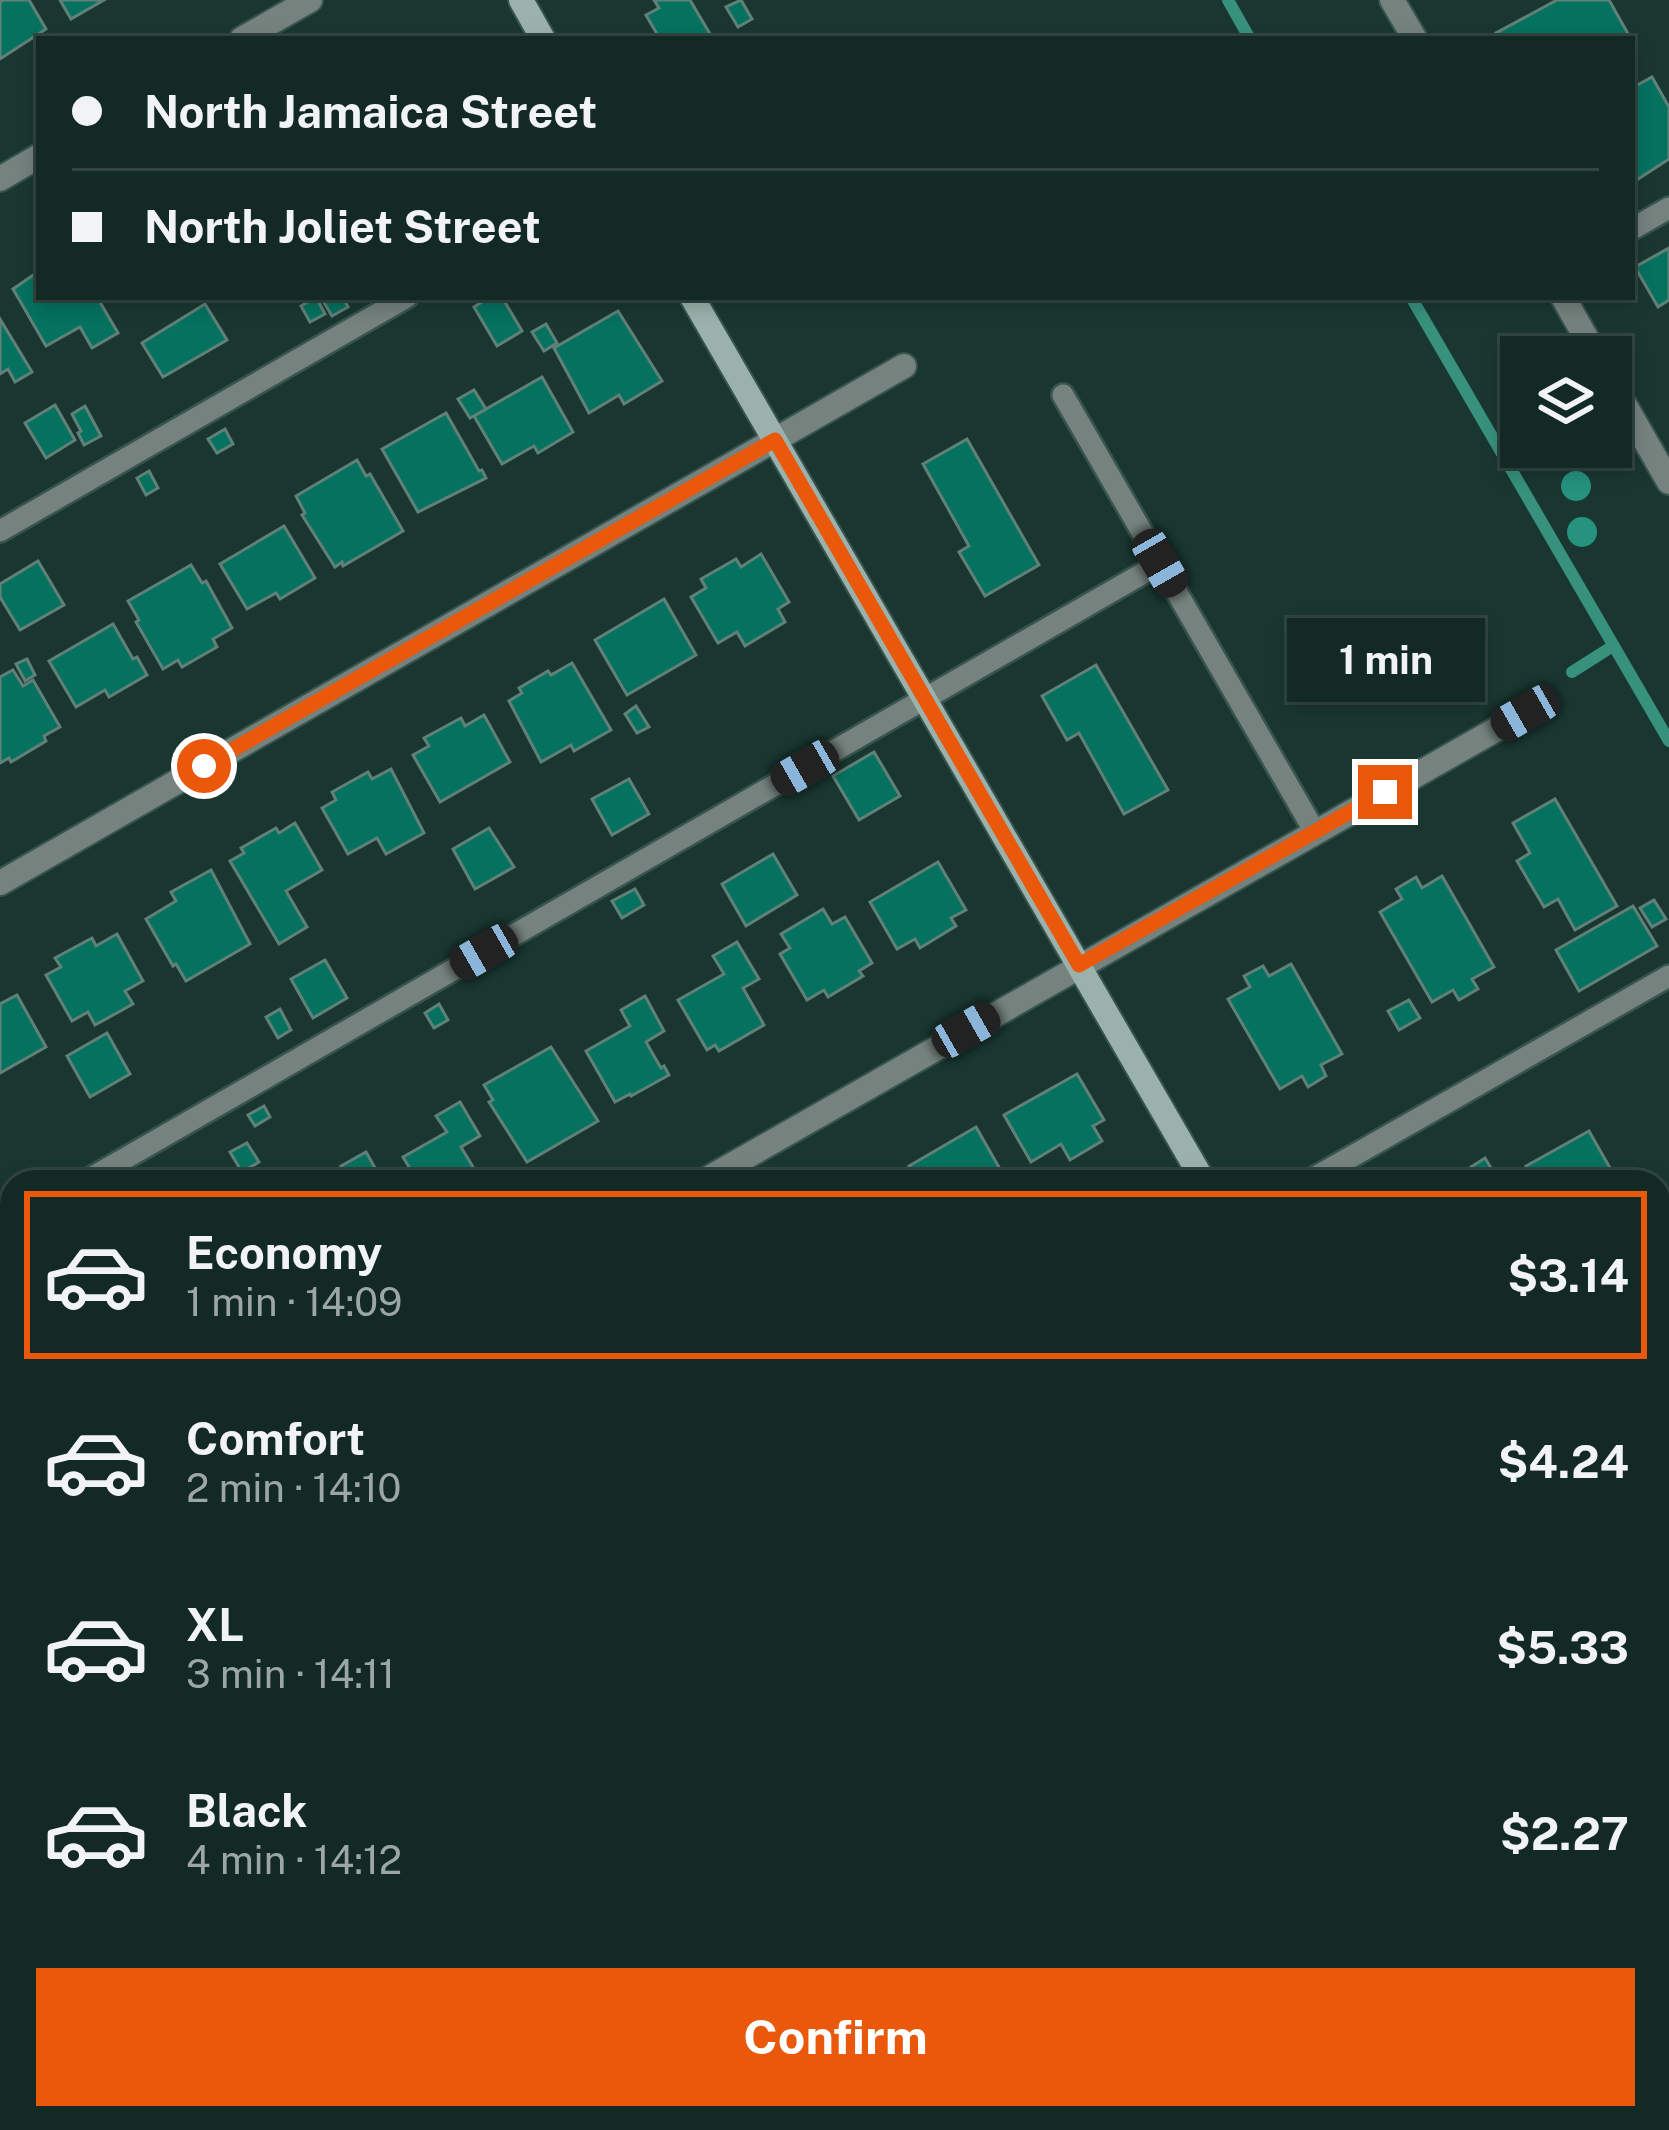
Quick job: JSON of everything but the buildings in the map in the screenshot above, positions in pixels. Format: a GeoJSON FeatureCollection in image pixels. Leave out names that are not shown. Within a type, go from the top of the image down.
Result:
{"type":"FeatureCollection","features":[{"type":"Feature","properties":{"kind":"street"},"geometry":{"type":"LineString","coordinates":[[247,36],[310,0]]}},
{"type":"Feature","properties":{"kind":"street"},"geometry":{"type":"LineString","coordinates":[[520,0],[541,36]]}},
{"type":"Feature","properties":{"kind":"street"},"geometry":{"type":"LineString","coordinates":[[1393,0],[1413,36]]}},
{"type":"Feature","properties":{"kind":"street"},"geometry":{"type":"LineString","coordinates":[[0,178],[36,158]]}},
{"type":"Feature","properties":{"kind":"street"},"geometry":{"type":"LineString","coordinates":[[694,300],[1197,1170]]}},
{"type":"Feature","properties":{"kind":"street"},"geometry":{"type":"LineString","coordinates":[[1565,300],[1586,336]]}},
{"type":"Feature","properties":{"kind":"street"},"geometry":{"type":"LineString","coordinates":[[0,883],[904,366]]}},
{"type":"Feature","properties":{"kind":"street"},"geometry":{"type":"LineString","coordinates":[[1632,418],[1669,482]]}},
{"type":"Feature","properties":{"kind":"street"},"geometry":{"type":"LineString","coordinates":[[723,1170],[1525,713]]}},
{"type":"Feature","properties":{"kind":"lane"},"geometry":{"type":"LineString","coordinates":[[1635,227],[1669,208]]}},
{"type":"Feature","properties":{"kind":"lane"},"geometry":{"type":"LineString","coordinates":[[0,530],[402,300]]}},
{"type":"Feature","properties":{"kind":"lane"},"geometry":{"type":"LineString","coordinates":[[1064,395],[1316,832]]}},
{"type":"Feature","properties":{"kind":"lane"},"geometry":{"type":"LineString","coordinates":[[105,1170],[1160,563]]}},
{"type":"Feature","properties":{"kind":"lane"},"geometry":{"type":"LineString","coordinates":[[1328,1170],[1669,976]]}},
{"type":"Feature","properties":{"kind":"waterway"},"geometry":{"type":"LineString","coordinates":[[1228,0],[1248,36]]}},
{"type":"Feature","properties":{"kind":"waterway"},"geometry":{"type":"LineString","coordinates":[[1413,300],[1669,741]]}},
{"type":"Feature","properties":{"kind":"waterway"},"geometry":{"type":"LineString","coordinates":[[1572,672],[1613,646]]}},
{"type":"Feature","properties":{"kind":"route"},"geometry":{"type":"LineString","coordinates":[[204,766],[775,440],[1079,965],[1385,792]]}}]}
